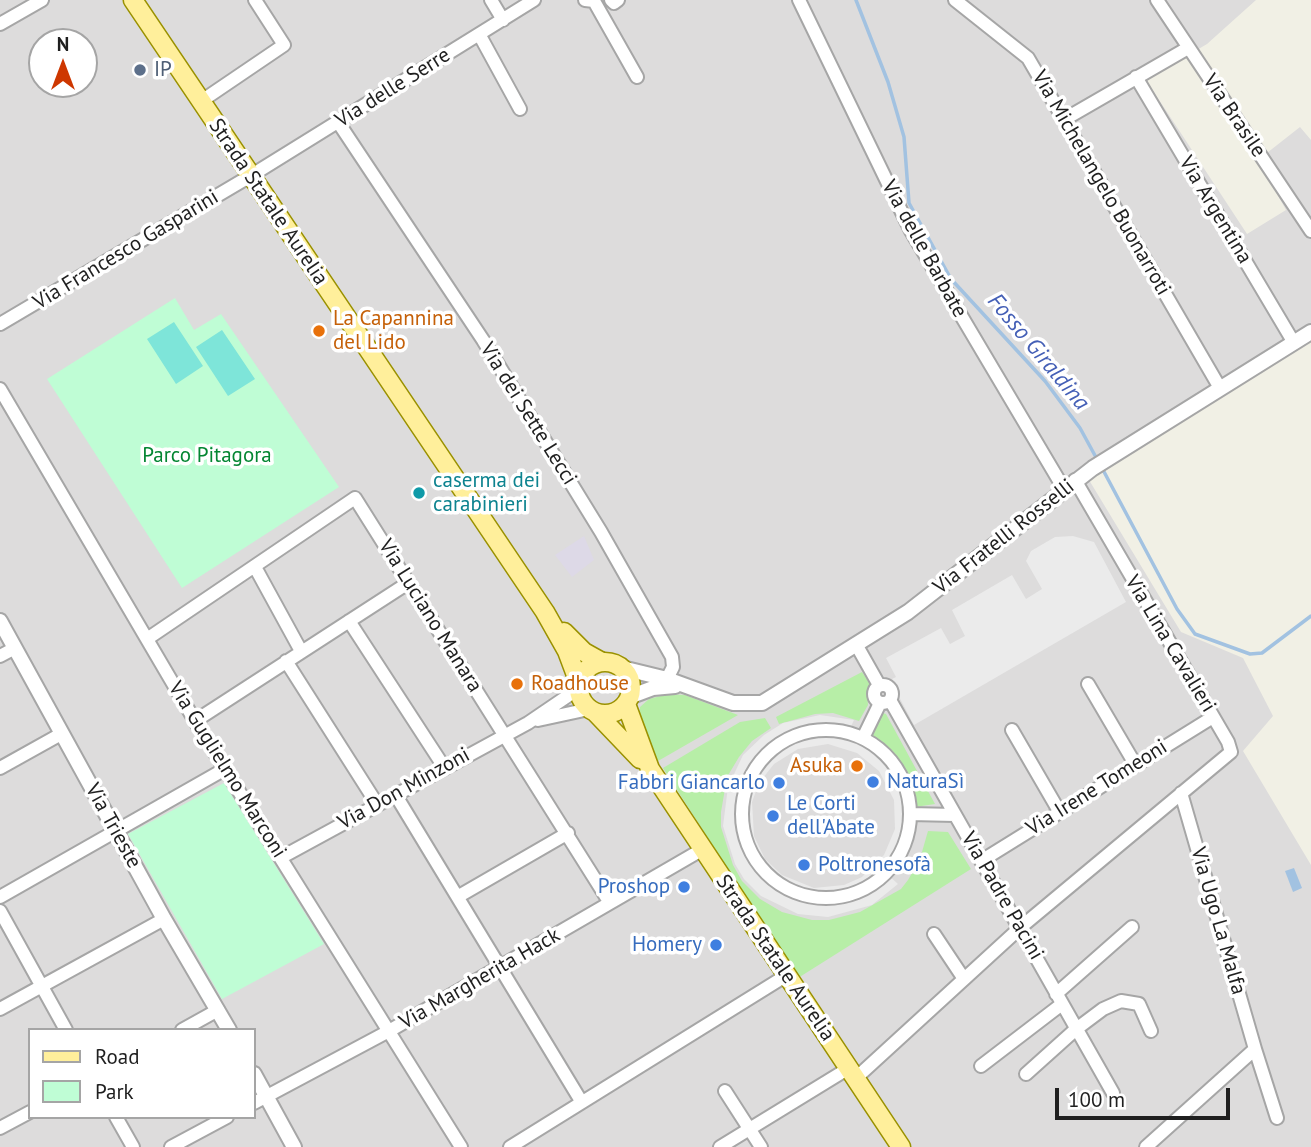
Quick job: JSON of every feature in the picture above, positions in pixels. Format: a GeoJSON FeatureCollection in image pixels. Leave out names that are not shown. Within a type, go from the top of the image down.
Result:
{"type":"FeatureCollection","features":[{"type":"Feature","properties":{"kind":"main road","name":"Strada Statale Aurelia"},"geometry":{"type":"LineString","coordinates":[[133,0],[545,612],[567,650],[579,686]]}},
{"type":"Feature","properties":{"kind":"main road","name":"Strada Statale Aurelia"},"geometry":{"type":"LineString","coordinates":[[545,612],[576,645],[602,662]]}},
{"type":"Feature","properties":{"kind":"main road"},"geometry":{"type":"LineString","coordinates":[[602,662],[622,668],[630,681],[628,700],[612,713],[593,711],[581,700],[579,686],[587,668],[602,662]]}},
{"type":"Feature","properties":{"kind":"main road","name":"Strada Statale Aurelia"},"geometry":{"type":"LineString","coordinates":[[628,700],[650,769]]}},
{"type":"Feature","properties":{"kind":"main road","name":"Strada Statale Aurelia"},"geometry":{"type":"LineString","coordinates":[[593,711],[650,769],[901,1147]]}},
{"type":"Feature","properties":{"kind":"street"},"geometry":{"type":"LineString","coordinates":[[0,23],[42,0]]}},
{"type":"Feature","properties":{"kind":"street"},"geometry":{"type":"LineString","coordinates":[[200,102],[284,45],[255,0]]}},
{"type":"Feature","properties":{"kind":"street"},"geometry":{"type":"LineString","coordinates":[[491,0],[503,20]]}},
{"type":"Feature","properties":{"kind":"street","name":"Via delle Serre"},"geometry":{"type":"LineString","coordinates":[[252,175],[534,0]]}},
{"type":"Feature","properties":{"kind":"street"},"geometry":{"type":"LineString","coordinates":[[585,0],[594,1],[637,77]]}},
{"type":"Feature","properties":{"kind":"street"},"geometry":{"type":"LineString","coordinates":[[611,0],[614,3],[618,0]]}},
{"type":"Feature","properties":{"kind":"street","name":"Via delle Barbate"},"geometry":{"type":"LineString","coordinates":[[800,0],[911,231],[1070,485]]}},
{"type":"Feature","properties":{"kind":"street","name":"Via Michelangelo Buonarroti"},"geometry":{"type":"LineString","coordinates":[[955,0],[1028,58],[1220,388]]}},
{"type":"Feature","properties":{"kind":"street","name":"Via Brasile"},"geometry":{"type":"LineString","coordinates":[[1157,0],[1311,231]]}},
{"type":"Feature","properties":{"kind":"street"},"geometry":{"type":"LineString","coordinates":[[479,34],[520,109]]}},
{"type":"Feature","properties":{"kind":"street"},"geometry":{"type":"LineString","coordinates":[[1065,119],[1188,48]]}},
{"type":"Feature","properties":{"kind":"street","name":"Via Argentina"},"geometry":{"type":"LineString","coordinates":[[1136,77],[1294,343]]}},
{"type":"Feature","properties":{"kind":"street","name":"Via dei Sette Lecci"},"geometry":{"type":"LineString","coordinates":[[338,122],[483,340],[601,532],[672,657],[673,667],[667,679]]}},
{"type":"Feature","properties":{"kind":"street","name":"Via Francesco Gasparini"},"geometry":{"type":"LineString","coordinates":[[0,324],[252,175]]}},
{"type":"Feature","properties":{"kind":"street","name":"Via Fratelli Rosselli"},"geometry":{"type":"LineString","coordinates":[[622,668],[667,679],[733,704],[757,705],[857,646],[908,612],[1093,468],[1310,333]]}},
{"type":"Feature","properties":{"kind":"street","name":"Via Guglielmo Marconi"},"geometry":{"type":"LineString","coordinates":[[0,388],[195,721],[461,1147]]}},
{"type":"Feature","properties":{"kind":"street","name":"Via Lina Cavalieri"},"geometry":{"type":"LineString","coordinates":[[1070,485],[1213,717],[1231,752],[1181,793]]}},
{"type":"Feature","properties":{"kind":"street","name":"Via Luciano Manara"},"geometry":{"type":"LineString","coordinates":[[255,567],[355,498],[610,903]]}},
{"type":"Feature","properties":{"kind":"street"},"geometry":{"type":"LineString","coordinates":[[147,639],[255,567],[302,651]]}},
{"type":"Feature","properties":{"kind":"street"},"geometry":{"type":"LineString","coordinates":[[195,721],[408,583]]}},
{"type":"Feature","properties":{"kind":"street","name":"Via Trieste"},"geometry":{"type":"LineString","coordinates":[[0,621],[164,919],[228,1028]]}},
{"type":"Feature","properties":{"kind":"street"},"geometry":{"type":"LineString","coordinates":[[349,621],[444,767]]}},
{"type":"Feature","properties":{"kind":"street","name":"Via Padre Pacini"},"geometry":{"type":"LineString","coordinates":[[857,646],[879,685],[891,689],[885,701],[1021,927],[1075,1030],[1113,1093]]}},
{"type":"Feature","properties":{"kind":"street"},"geometry":{"type":"LineString","coordinates":[[0,656],[15,648]]}},
{"type":"Feature","properties":{"kind":"street"},"geometry":{"type":"LineString","coordinates":[[286,661],[377,804]]}},
{"type":"Feature","properties":{"kind":"street"},"geometry":{"type":"LineString","coordinates":[[1088,684],[1135,764]]}},
{"type":"Feature","properties":{"kind":"street","name":"Via Don Minzoni"},"geometry":{"type":"LineString","coordinates":[[282,857],[528,723],[579,686]]}},
{"type":"Feature","properties":{"kind":"street","name":"Via Fratelli Rosselli"},"geometry":{"type":"LineString","coordinates":[[628,700],[661,686],[694,689]]}},
{"type":"Feature","properties":{"kind":"street"},"geometry":{"type":"LineString","coordinates":[[863,738],[885,701]]}},
{"type":"Feature","properties":{"kind":"street","name":"Via Don Minzoni"},"geometry":{"type":"LineString","coordinates":[[528,723],[593,711]]}},
{"type":"Feature","properties":{"kind":"street","name":"Via Irene Tomeoni"},"geometry":{"type":"LineString","coordinates":[[981,861],[1213,717]]}},
{"type":"Feature","properties":{"kind":"street"},"geometry":{"type":"LineString","coordinates":[[1012,730],[1059,811]]}},
{"type":"Feature","properties":{"kind":"street"},"geometry":{"type":"LineString","coordinates":[[812,731],[839,731],[863,738],[895,769],[904,787],[910,814],[907,835],[891,867],[878,881],[851,894],[814,898],[792,892],[773,880],[754,857],[745,837],[742,806],[750,779],[763,758],[788,739],[812,731]]}},
{"type":"Feature","properties":{"kind":"street"},"geometry":{"type":"LineString","coordinates":[[0,768],[61,734]]}},
{"type":"Feature","properties":{"kind":"street"},"geometry":{"type":"LineString","coordinates":[[0,897],[117,833],[225,769]]}},
{"type":"Feature","properties":{"kind":"street"},"geometry":{"type":"LineString","coordinates":[[719,1147],[852,1073],[1181,793]]}},
{"type":"Feature","properties":{"kind":"street","name":"Via Ugo La Malfa"},"geometry":{"type":"LineString","coordinates":[[1181,793],[1277,1118]]}},
{"type":"Feature","properties":{"kind":"street"},"geometry":{"type":"LineString","coordinates":[[395,794],[502,966],[581,1101]]}},
{"type":"Feature","properties":{"kind":"street"},"geometry":{"type":"LineString","coordinates":[[910,814],[955,815]]}},
{"type":"Feature","properties":{"kind":"street"},"geometry":{"type":"LineString","coordinates":[[459,896],[568,833]]}},
{"type":"Feature","properties":{"kind":"street","name":"Via Margherita Hack"},"geometry":{"type":"LineString","coordinates":[[260,1099],[389,1031],[703,849]]}},
{"type":"Feature","properties":{"kind":"street"},"geometry":{"type":"LineString","coordinates":[[0,911],[65,1028]]}},
{"type":"Feature","properties":{"kind":"street"},"geometry":{"type":"LineString","coordinates":[[0,1009],[164,919]]}},
{"type":"Feature","properties":{"kind":"street"},"geometry":{"type":"LineString","coordinates":[[981,1066],[1059,999],[1132,927]]}},
{"type":"Feature","properties":{"kind":"street"},"geometry":{"type":"LineString","coordinates":[[934,934],[964,979]]}},
{"type":"Feature","properties":{"kind":"street"},"geometry":{"type":"LineString","coordinates":[[510,1147],[787,975]]}},
{"type":"Feature","properties":{"kind":"street"},"geometry":{"type":"LineString","coordinates":[[1026,1074],[1075,1030],[1110,1005],[1128,1001],[1142,1007],[1151,1031]]}},
{"type":"Feature","properties":{"kind":"street"},"geometry":{"type":"LineString","coordinates":[[185,1028],[218,1010]]}},
{"type":"Feature","properties":{"kind":"street"},"geometry":{"type":"LineString","coordinates":[[1146,1147],[1255,1049]]}},
{"type":"Feature","properties":{"kind":"street"},"geometry":{"type":"LineString","coordinates":[[725,1091],[761,1147]]}},
{"type":"Feature","properties":{"kind":"street"},"geometry":{"type":"LineString","coordinates":[[260,1099],[293,1147]]}},
{"type":"Feature","properties":{"kind":"street"},"geometry":{"type":"LineString","coordinates":[[0,1128],[28,1113]]}},
{"type":"Feature","properties":{"kind":"street"},"geometry":{"type":"LineString","coordinates":[[117,1119],[133,1147]]}},
{"type":"Feature","properties":{"kind":"street"},"geometry":{"type":"LineString","coordinates":[[172,1147],[223,1119]]}},
{"type":"Feature","properties":{"kind":"shaded area"},"geometry":{"type":"Polygon","coordinates":[[[0,0],[1256,0],[1207,44],[1146,80],[1247,234],[1286,210],[1258,160],[1300,127],[1311,140],[1311,340],[1089,480],[1181,632],[1243,658],[1273,716],[1243,751],[1311,865],[1311,1147],[0,1147],[0,0]]]}},
{"type":"Feature","properties":{"kind":"shaded area"},"geometry":{"type":"Polygon","coordinates":[[[174,322],[203,366],[176,384],[147,339],[174,322]]]}},
{"type":"Feature","properties":{"kind":"shaded area"},"geometry":{"type":"Polygon","coordinates":[[[222,330],[255,379],[228,396],[196,347],[222,330]]]}},
{"type":"Feature","properties":{"kind":"shaded area"},"geometry":{"type":"Polygon","coordinates":[[[584,536],[594,560],[572,577],[555,555],[584,536]]]}},
{"type":"Feature","properties":{"kind":"shaded area"},"geometry":{"type":"Polygon","coordinates":[[[1073,536],[1094,542],[1126,602],[914,725],[890,680],[896,677],[886,658],[941,628],[950,644],[965,636],[952,610],[1012,575],[1026,599],[1042,589],[1026,561],[1031,551],[1055,537],[1073,536]]]}},
{"type":"Feature","properties":{"kind":"shaded area"},"geometry":{"type":"Polygon","coordinates":[[[820,715],[854,720],[848,733],[870,742],[891,763],[902,782],[910,814],[900,852],[886,873],[898,884],[872,905],[828,917],[798,914],[761,896],[744,879],[735,864],[723,826],[728,787],[743,755],[764,735],[783,723],[820,715]],[[828,744],[798,749],[774,764],[759,783],[752,802],[754,836],[765,859],[782,875],[814,888],[844,885],[862,877],[884,855],[895,829],[894,800],[879,771],[857,753],[828,744]]]}},
{"type":"Feature","properties":{"kind":"shaded area"},"geometry":{"type":"Polygon","coordinates":[[[1294,868],[1302,888],[1293,892],[1285,871],[1294,868]]]}},
{"type":"Feature","properties":{"kind":"green space","name":"Parco Pitagora"},"geometry":{"type":"Polygon","coordinates":[[[175,298],[194,330],[221,314],[339,487],[182,588],[47,379],[175,298]]]}},
{"type":"Feature","properties":{"kind":"green space"},"geometry":{"type":"Polygon","coordinates":[[[862,672],[870,684],[867,689],[868,705],[859,721],[833,713],[815,714],[779,724],[776,717],[862,672]]]}},
{"type":"Feature","properties":{"kind":"green space"},"geometry":{"type":"Polygon","coordinates":[[[668,694],[685,695],[738,715],[658,761],[639,717],[640,707],[649,699],[668,694]]]}},
{"type":"Feature","properties":{"kind":"green space"},"geometry":{"type":"Polygon","coordinates":[[[883,713],[886,714],[935,804],[915,807],[901,769],[872,737],[883,713]]]}},
{"type":"Feature","properties":{"kind":"green space"},"geometry":{"type":"Polygon","coordinates":[[[765,718],[771,728],[752,741],[727,777],[721,812],[721,827],[733,865],[742,881],[760,899],[782,912],[812,920],[829,920],[860,912],[901,889],[920,859],[928,831],[948,832],[971,869],[798,978],[663,768],[740,722],[765,718]]]}},
{"type":"Feature","properties":{"kind":"green space"},"geometry":{"type":"Polygon","coordinates":[[[224,783],[324,944],[222,999],[128,834],[224,783]]]}},
{"type":"Feature","properties":{"kind":"waterway","name":"Fosso Giraldina"},"geometry":{"type":"LineString","coordinates":[[856,0],[888,82],[904,137],[909,203],[951,279],[1045,381],[1080,428],[1098,461]]}},
{"type":"Feature","properties":{"kind":"waterway","name":"Fosso Giraldina"},"geometry":{"type":"LineString","coordinates":[[1102,468],[1177,609],[1195,634],[1250,654],[1262,653],[1311,616]]}},
{"type":"Feature","properties":{"kind":"place","name":"IP"},"geometry":{"type":"Point","coordinates":[140,70]}},
{"type":"Feature","properties":{"kind":"place","name":"La Capannina del Lido"},"geometry":{"type":"Point","coordinates":[319,331]}},
{"type":"Feature","properties":{"kind":"place","name":"caserma dei carabinieri"},"geometry":{"type":"Point","coordinates":[419,493]}},
{"type":"Feature","properties":{"kind":"place","name":"Roadhouse"},"geometry":{"type":"Point","coordinates":[517,684]}},
{"type":"Feature","properties":{"kind":"place","name":"Asuka"},"geometry":{"type":"Point","coordinates":[857,766]}},
{"type":"Feature","properties":{"kind":"place","name":"NaturaSì"},"geometry":{"type":"Point","coordinates":[873,782]}},
{"type":"Feature","properties":{"kind":"place","name":"Fabbri Giancarlo"},"geometry":{"type":"Point","coordinates":[779,783]}},
{"type":"Feature","properties":{"kind":"place","name":"Le Corti dell'Abate"},"geometry":{"type":"Point","coordinates":[773,816]}},
{"type":"Feature","properties":{"kind":"place","name":"Poltronesofà"},"geometry":{"type":"Point","coordinates":[804,865]}},
{"type":"Feature","properties":{"kind":"place","name":"Proshop"},"geometry":{"type":"Point","coordinates":[684,887]}},
{"type":"Feature","properties":{"kind":"place","name":"Homery"},"geometry":{"type":"Point","coordinates":[716,945]}}]}
